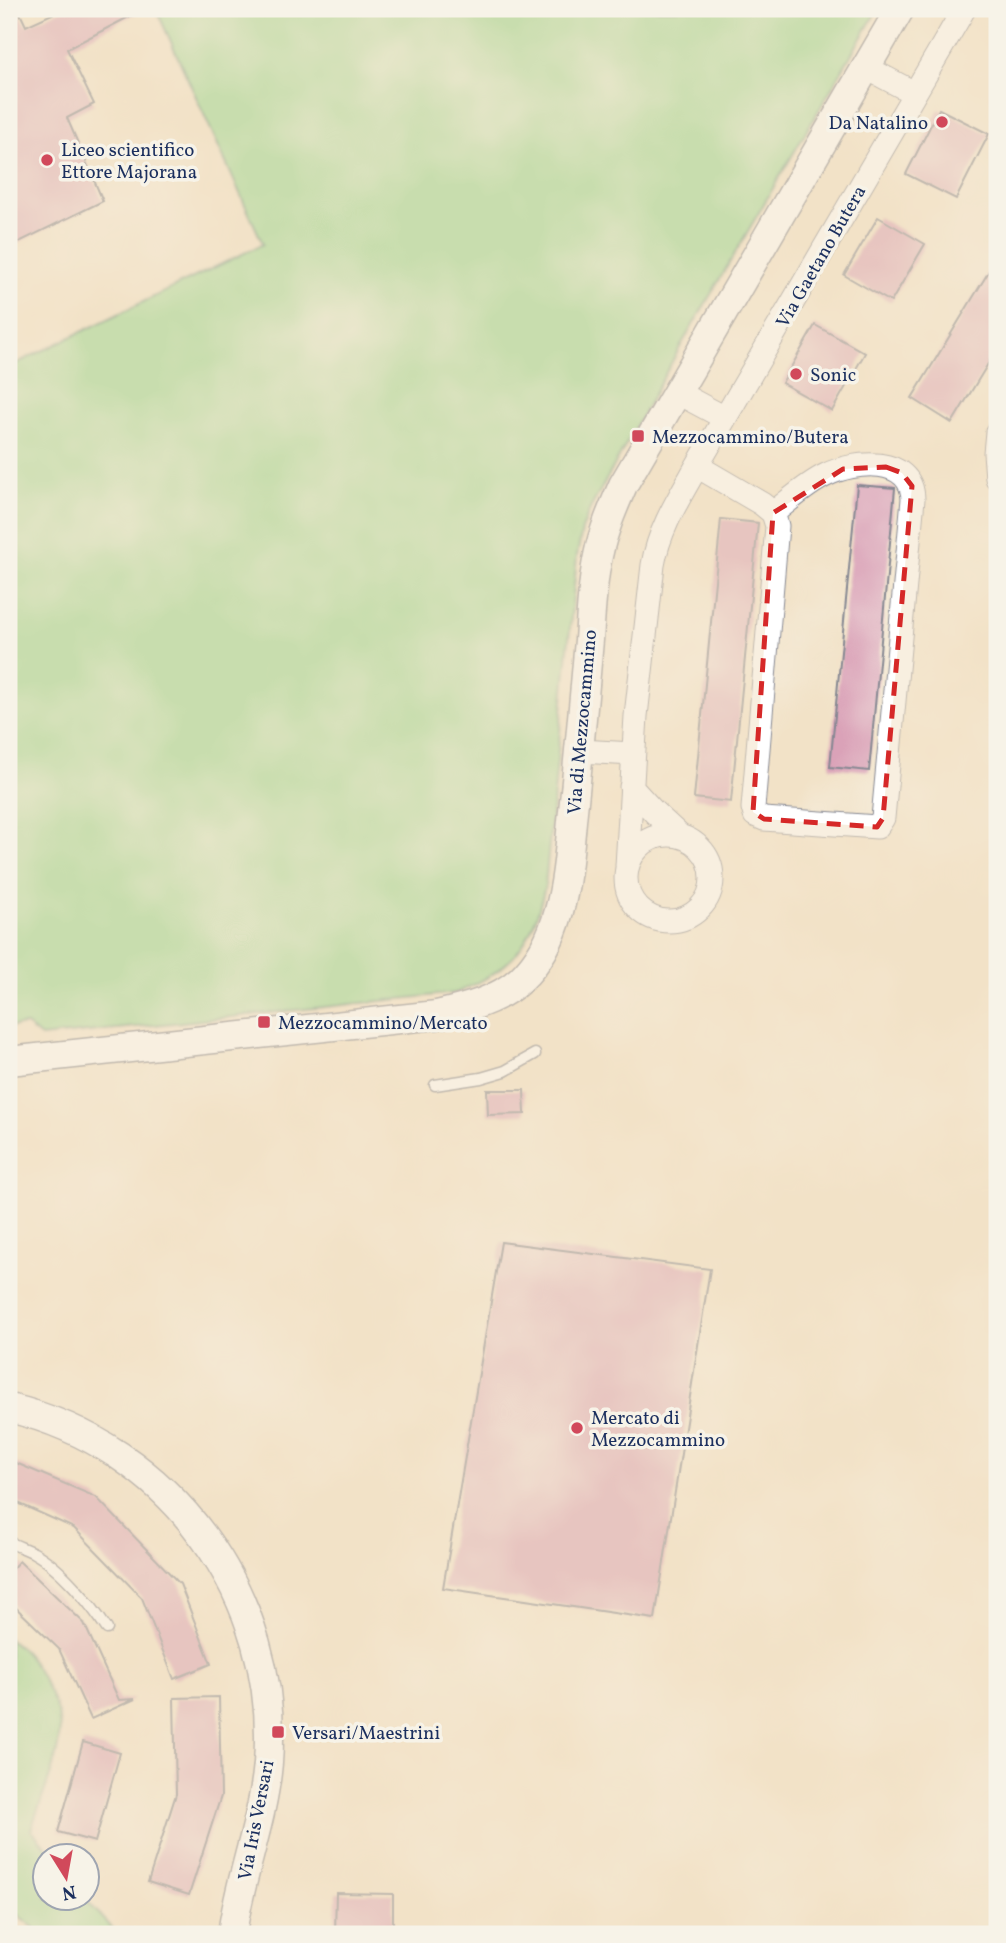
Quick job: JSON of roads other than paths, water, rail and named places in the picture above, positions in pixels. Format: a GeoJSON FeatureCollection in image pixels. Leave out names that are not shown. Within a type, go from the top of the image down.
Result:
{"type":"FeatureCollection","features":[{"type":"Feature","properties":{"kind":"street","name":"Via di Mezzocammino"},"geometry":{"type":"LineString","coordinates":[[9,1061],[437,1014],[461,1009],[496,996],[520,980],[529,970],[554,929],[565,886],[595,578],[605,529],[623,485],[900,9]]}},
{"type":"Feature","properties":{"kind":"street","name":"Via Gaetano Butera"},"geometry":{"type":"LineString","coordinates":[[627,866],[633,754],[656,549],[662,532],[697,466],[964,9]]}},
{"type":"Feature","properties":{"kind":"street"},"geometry":{"type":"LineString","coordinates":[[865,66],[914,93]]}},
{"type":"Feature","properties":{"kind":"street"},"geometry":{"type":"LineString","coordinates":[[678,393],[725,418]]}},
{"type":"Feature","properties":{"kind":"street"},"geometry":{"type":"LineString","coordinates":[[997,432],[997,478]]}},
{"type":"Feature","properties":{"kind":"street"},"geometry":{"type":"LineString","coordinates":[[697,466],[762,504],[773,513],[776,522],[753,812],[764,819],[877,827],[883,818],[913,499],[911,483],[902,473],[883,466],[856,466],[818,479],[773,513]]}},
{"type":"Feature","properties":{"kind":"street"},"geometry":{"type":"LineString","coordinates":[[580,751],[633,754]]}},
{"type":"Feature","properties":{"kind":"street"},"geometry":{"type":"LineString","coordinates":[[631,786],[680,836],[695,843],[711,867],[711,886],[707,899],[698,910],[684,918],[668,921],[651,917],[640,910],[631,899],[626,883],[627,866],[634,851],[646,841],[663,834],[680,836]]}},
{"type":"Feature","properties":{"kind":"street","name":"Via Iris Versari"},"geometry":{"type":"LineString","coordinates":[[9,1408],[49,1419],[93,1439],[124,1458],[159,1486],[188,1516],[214,1551],[242,1606],[263,1677],[268,1748],[262,1803],[232,1934]]}},
{"type":"Feature","properties":{"kind":"lane"},"geometry":{"type":"LineString","coordinates":[[435,1085],[481,1078],[505,1070],[535,1054]]}},
{"type":"Feature","properties":{"kind":"lane"},"geometry":{"type":"LineString","coordinates":[[9,1542],[35,1553],[58,1570],[107,1629]]}},
{"type":"Feature","properties":{"kind":"place","name":"Da Natalino"},"geometry":{"type":"Point","coordinates":[942,122]}},
{"type":"Feature","properties":{"kind":"place","name":"Liceo scientifico Ettore Majorana"},"geometry":{"type":"Point","coordinates":[47,160]}},
{"type":"Feature","properties":{"kind":"place","name":"Sonic"},"geometry":{"type":"Point","coordinates":[796,374]}},
{"type":"Feature","properties":{"kind":"place","name":"Mezzocammino/Butera"},"geometry":{"type":"Point","coordinates":[638,436]}},
{"type":"Feature","properties":{"kind":"place","name":"Mezzocammino/Mercato"},"geometry":{"type":"Point","coordinates":[264,1022]}},
{"type":"Feature","properties":{"kind":"place","name":"Mercato di Mezzocammino"},"geometry":{"type":"Point","coordinates":[577,1428]}},
{"type":"Feature","properties":{"kind":"place","name":"Versari/Maestrini"},"geometry":{"type":"Point","coordinates":[278,1732]}}]}
